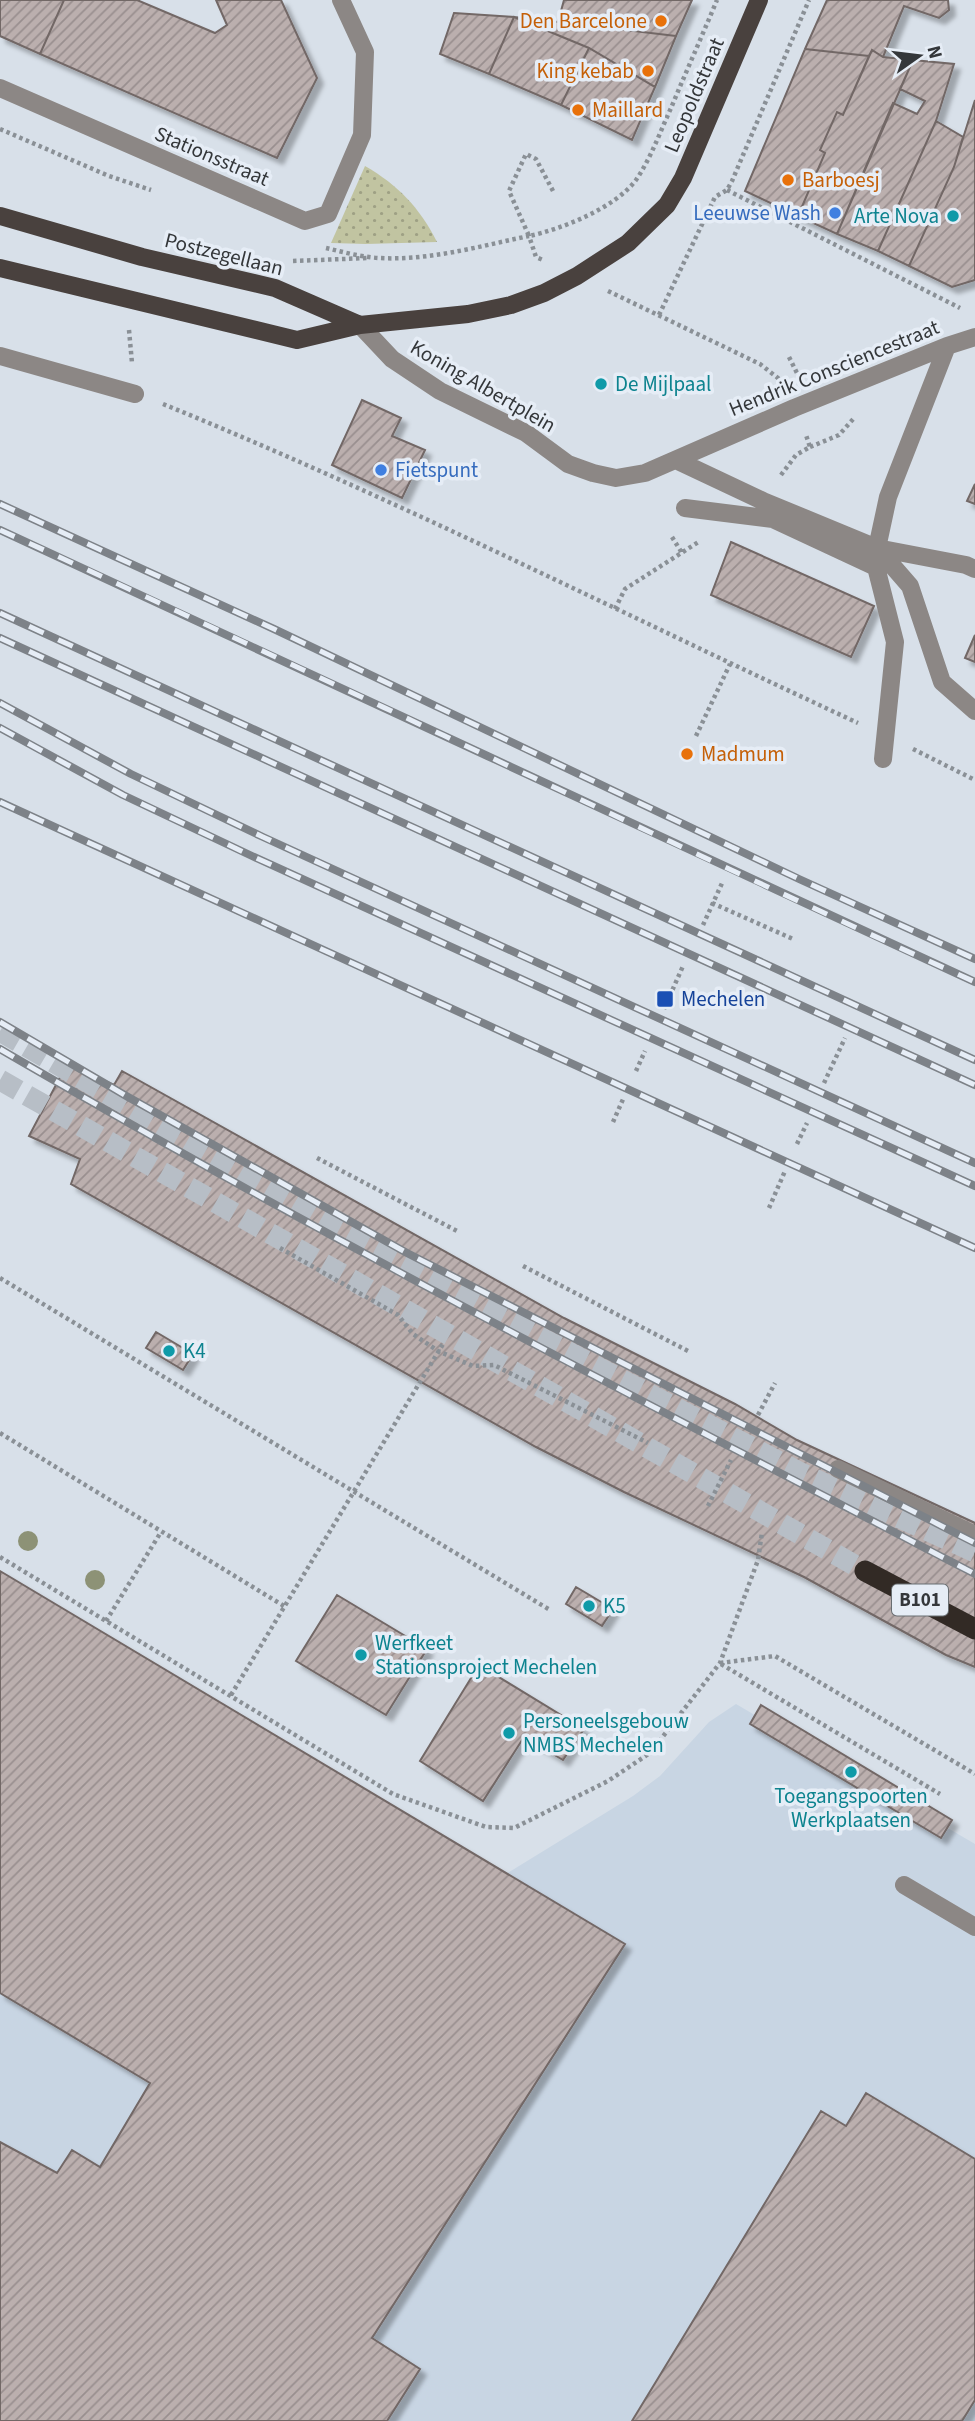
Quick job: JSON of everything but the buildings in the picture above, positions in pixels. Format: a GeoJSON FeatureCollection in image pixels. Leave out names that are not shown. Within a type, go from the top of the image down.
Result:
{"type":"FeatureCollection","features":[{"type":"Feature","properties":{"kind":"highway","name":"B101"},"geometry":{"type":"LineString","coordinates":[[865,1570],[975,1629]]}},
{"type":"Feature","properties":{"kind":"main road","name":"Leopoldstraat"},"geometry":{"type":"LineString","coordinates":[[667,205],[688,167],[760,0]]}},
{"type":"Feature","properties":{"kind":"main road","name":"Koning Albertplein"},"geometry":{"type":"LineString","coordinates":[[360,325],[468,314],[544,293],[577,276],[628,243],[667,205]]}},
{"type":"Feature","properties":{"kind":"main road","name":"Postzegellaan"},"geometry":{"type":"LineString","coordinates":[[0,216],[142,257],[275,288],[360,325]]}},
{"type":"Feature","properties":{"kind":"main road"},"geometry":{"type":"LineString","coordinates":[[0,268],[297,340],[360,325]]}},
{"type":"Feature","properties":{"kind":"street","name":"Stationsstraat"},"geometry":{"type":"LineString","coordinates":[[0,88],[305,221],[328,214],[362,135],[365,52],[341,0]]}},
{"type":"Feature","properties":{"kind":"street","name":"Koning Albertplein"},"geometry":{"type":"LineString","coordinates":[[360,325],[392,359],[440,391],[526,433],[568,464],[593,473],[616,478],[645,473],[710,444]]}},
{"type":"Feature","properties":{"kind":"street","name":"Hendrik Consciencestraat"},"geometry":{"type":"LineString","coordinates":[[710,444],[947,346],[975,337]]}},
{"type":"Feature","properties":{"kind":"street"},"geometry":{"type":"LineString","coordinates":[[877,548],[888,497],[947,346]]}},
{"type":"Feature","properties":{"kind":"street"},"geometry":{"type":"LineString","coordinates":[[0,356],[135,394]]}},
{"type":"Feature","properties":{"kind":"street"},"geometry":{"type":"LineString","coordinates":[[676,460],[877,548],[975,569]]}},
{"type":"Feature","properties":{"kind":"street"},"geometry":{"type":"LineString","coordinates":[[685,508],[773,519],[876,567],[895,642],[883,760]]}},
{"type":"Feature","properties":{"kind":"street"},"geometry":{"type":"LineString","coordinates":[[877,548],[910,586],[942,682],[975,711]]}},
{"type":"Feature","properties":{"kind":"street"},"geometry":{"type":"LineString","coordinates":[[838,1469],[975,1535]]}},
{"type":"Feature","properties":{"kind":"street"},"geometry":{"type":"LineString","coordinates":[[904,1885],[975,1927]]}},
{"type":"Feature","properties":{"kind":"path"},"geometry":{"type":"LineString","coordinates":[[323,247],[379,258],[413,257],[458,250],[546,232],[583,217],[614,199],[635,180],[652,152],[717,0]]}},
{"type":"Feature","properties":{"kind":"path"},"geometry":{"type":"LineString","coordinates":[[659,315],[715,197],[727,190],[809,0]]}},
{"type":"Feature","properties":{"kind":"path"},"geometry":{"type":"LineString","coordinates":[[0,129],[109,176],[162,194]]}},
{"type":"Feature","properties":{"kind":"path"},"geometry":{"type":"LineString","coordinates":[[553,191],[536,159],[526,154],[509,191],[536,257],[760,364]]}},
{"type":"Feature","properties":{"kind":"path"},"geometry":{"type":"LineString","coordinates":[[727,190],[961,309]]}},
{"type":"Feature","properties":{"kind":"path"},"geometry":{"type":"LineString","coordinates":[[127,299],[135,394],[225,429],[437,525],[975,780]]}},
{"type":"Feature","properties":{"kind":"path"},"geometry":{"type":"LineString","coordinates":[[696,736],[730,664]]}},
{"type":"Feature","properties":{"kind":"path"},"geometry":{"type":"LineString","coordinates":[[702,925],[723,881]]}},
{"type":"Feature","properties":{"kind":"path"},"geometry":{"type":"LineString","coordinates":[[712,903],[793,939]]}},
{"type":"Feature","properties":{"kind":"path"},"geometry":{"type":"LineString","coordinates":[[664,1009],[683,966]]}},
{"type":"Feature","properties":{"kind":"path"},"geometry":{"type":"LineString","coordinates":[[824,1083],[845,1038]]}},
{"type":"Feature","properties":{"kind":"path"},"geometry":{"type":"LineString","coordinates":[[636,1071],[645,1051]]}},
{"type":"Feature","properties":{"kind":"path"},"geometry":{"type":"LineString","coordinates":[[613,1122],[624,1097]]}},
{"type":"Feature","properties":{"kind":"path"},"geometry":{"type":"LineString","coordinates":[[797,1144],[807,1123]]}},
{"type":"Feature","properties":{"kind":"path"},"geometry":{"type":"LineString","coordinates":[[317,1158],[459,1233]]}},
{"type":"Feature","properties":{"kind":"path"},"geometry":{"type":"LineString","coordinates":[[769,1208],[785,1171]]}},
{"type":"Feature","properties":{"kind":"path"},"geometry":{"type":"LineString","coordinates":[[280,1248],[398,1315],[413,1334],[438,1351],[473,1366],[494,1365],[648,1443]]}},
{"type":"Feature","properties":{"kind":"path"},"geometry":{"type":"LineString","coordinates":[[523,1266],[690,1352]]}},
{"type":"Feature","properties":{"kind":"path"},"geometry":{"type":"LineString","coordinates":[[0,1278],[550,1610]]}},
{"type":"Feature","properties":{"kind":"path"},"geometry":{"type":"LineString","coordinates":[[230,1695],[443,1344]]}},
{"type":"Feature","properties":{"kind":"path"},"geometry":{"type":"LineString","coordinates":[[758,1415],[775,1383]]}},
{"type":"Feature","properties":{"kind":"path"},"geometry":{"type":"LineString","coordinates":[[0,1433],[284,1606]]}},
{"type":"Feature","properties":{"kind":"path"},"geometry":{"type":"LineString","coordinates":[[708,1506],[731,1460]]}},
{"type":"Feature","properties":{"kind":"path"},"geometry":{"type":"LineString","coordinates":[[106,1621],[161,1532]]}},
{"type":"Feature","properties":{"kind":"path"},"geometry":{"type":"LineString","coordinates":[[0,1558],[393,1794],[486,1827],[514,1828],[608,1781],[650,1753],[720,1663],[758,1560],[762,1532]]}},
{"type":"Feature","properties":{"kind":"path"},"geometry":{"type":"LineString","coordinates":[[720,1663],[775,1656],[975,1774]]}},
{"type":"Feature","properties":{"kind":"path"},"geometry":{"type":"LineString","coordinates":[[720,1663],[940,1794]]}},
{"type":"Feature","properties":{"kind":"shaded area"},"geometry":{"type":"Polygon","coordinates":[[[0,1571],[506,1874],[633,1796],[660,1776],[709,1722],[736,1704],[975,1844],[975,2421],[0,2421],[0,1571]]]}},
{"type":"Feature","properties":{"kind":"green space"},"geometry":{"type":"Polygon","coordinates":[[[365,166],[407,198],[437,242],[331,243],[365,166]]]}},
{"type":"Feature","properties":{"kind":"tunnel"},"geometry":{"type":"LineString","coordinates":[[0,1031],[332,1225],[534,1334],[801,1473],[975,1552]]}},
{"type":"Feature","properties":{"kind":"tunnel"},"geometry":{"type":"LineString","coordinates":[[0,1080],[865,1571]]}},
{"type":"Feature","properties":{"kind":"railway"},"geometry":{"type":"LineString","coordinates":[[0,504],[274,629],[799,879],[975,959]]}},
{"type":"Feature","properties":{"kind":"railway"},"geometry":{"type":"LineString","coordinates":[[0,530],[975,982]]}},
{"type":"Feature","properties":{"kind":"railway"},"geometry":{"type":"LineString","coordinates":[[0,613],[975,1060]]}},
{"type":"Feature","properties":{"kind":"railway"},"geometry":{"type":"LineString","coordinates":[[0,638],[975,1085]]}},
{"type":"Feature","properties":{"kind":"railway"},"geometry":{"type":"LineString","coordinates":[[0,703],[131,774],[263,837],[975,1163]]}},
{"type":"Feature","properties":{"kind":"railway"},"geometry":{"type":"LineString","coordinates":[[0,728],[123,795],[252,856],[975,1186]]}},
{"type":"Feature","properties":{"kind":"railway"},"geometry":{"type":"LineString","coordinates":[[0,802],[975,1248]]}},
{"type":"Feature","properties":{"kind":"railway"},"geometry":{"type":"LineString","coordinates":[[0,1022],[407,1253],[975,1543]]}},
{"type":"Feature","properties":{"kind":"railway"},"geometry":{"type":"LineString","coordinates":[[0,1049],[362,1252],[975,1574]]}},
{"type":"Feature","properties":{"kind":"place","name":"Den Barcelone"},"geometry":{"type":"Point","coordinates":[661,21]}},
{"type":"Feature","properties":{"kind":"place","name":"King kebab"},"geometry":{"type":"Point","coordinates":[648,71]}},
{"type":"Feature","properties":{"kind":"place","name":"Maillard"},"geometry":{"type":"Point","coordinates":[578,110]}},
{"type":"Feature","properties":{"kind":"place","name":"Barboesj"},"geometry":{"type":"Point","coordinates":[788,180]}},
{"type":"Feature","properties":{"kind":"place","name":"Leeuwse Wash"},"geometry":{"type":"Point","coordinates":[835,213]}},
{"type":"Feature","properties":{"kind":"place","name":"Arte Nova"},"geometry":{"type":"Point","coordinates":[953,216]}},
{"type":"Feature","properties":{"kind":"place","name":"De Mijlpaal"},"geometry":{"type":"Point","coordinates":[601,384]}},
{"type":"Feature","properties":{"kind":"place","name":"Fietspunt"},"geometry":{"type":"Point","coordinates":[381,470]}},
{"type":"Feature","properties":{"kind":"place","name":"Madmum"},"geometry":{"type":"Point","coordinates":[687,754]}},
{"type":"Feature","properties":{"kind":"place","name":"Mechelen"},"geometry":{"type":"Point","coordinates":[665,999]}},
{"type":"Feature","properties":{"kind":"place","name":"K4"},"geometry":{"type":"Point","coordinates":[169,1351]}},
{"type":"Feature","properties":{"kind":"place","name":"K5"},"geometry":{"type":"Point","coordinates":[589,1606]}},
{"type":"Feature","properties":{"kind":"place","name":"Werfkeet Stationsproject Mechelen"},"geometry":{"type":"Point","coordinates":[361,1655]}},
{"type":"Feature","properties":{"kind":"place","name":"Personeelsgebouw NMBS Mechelen"},"geometry":{"type":"Point","coordinates":[509,1733]}},
{"type":"Feature","properties":{"kind":"place","name":"Toegangspoorten Werkplaatsen"},"geometry":{"type":"Point","coordinates":[851,1772]}}]}
